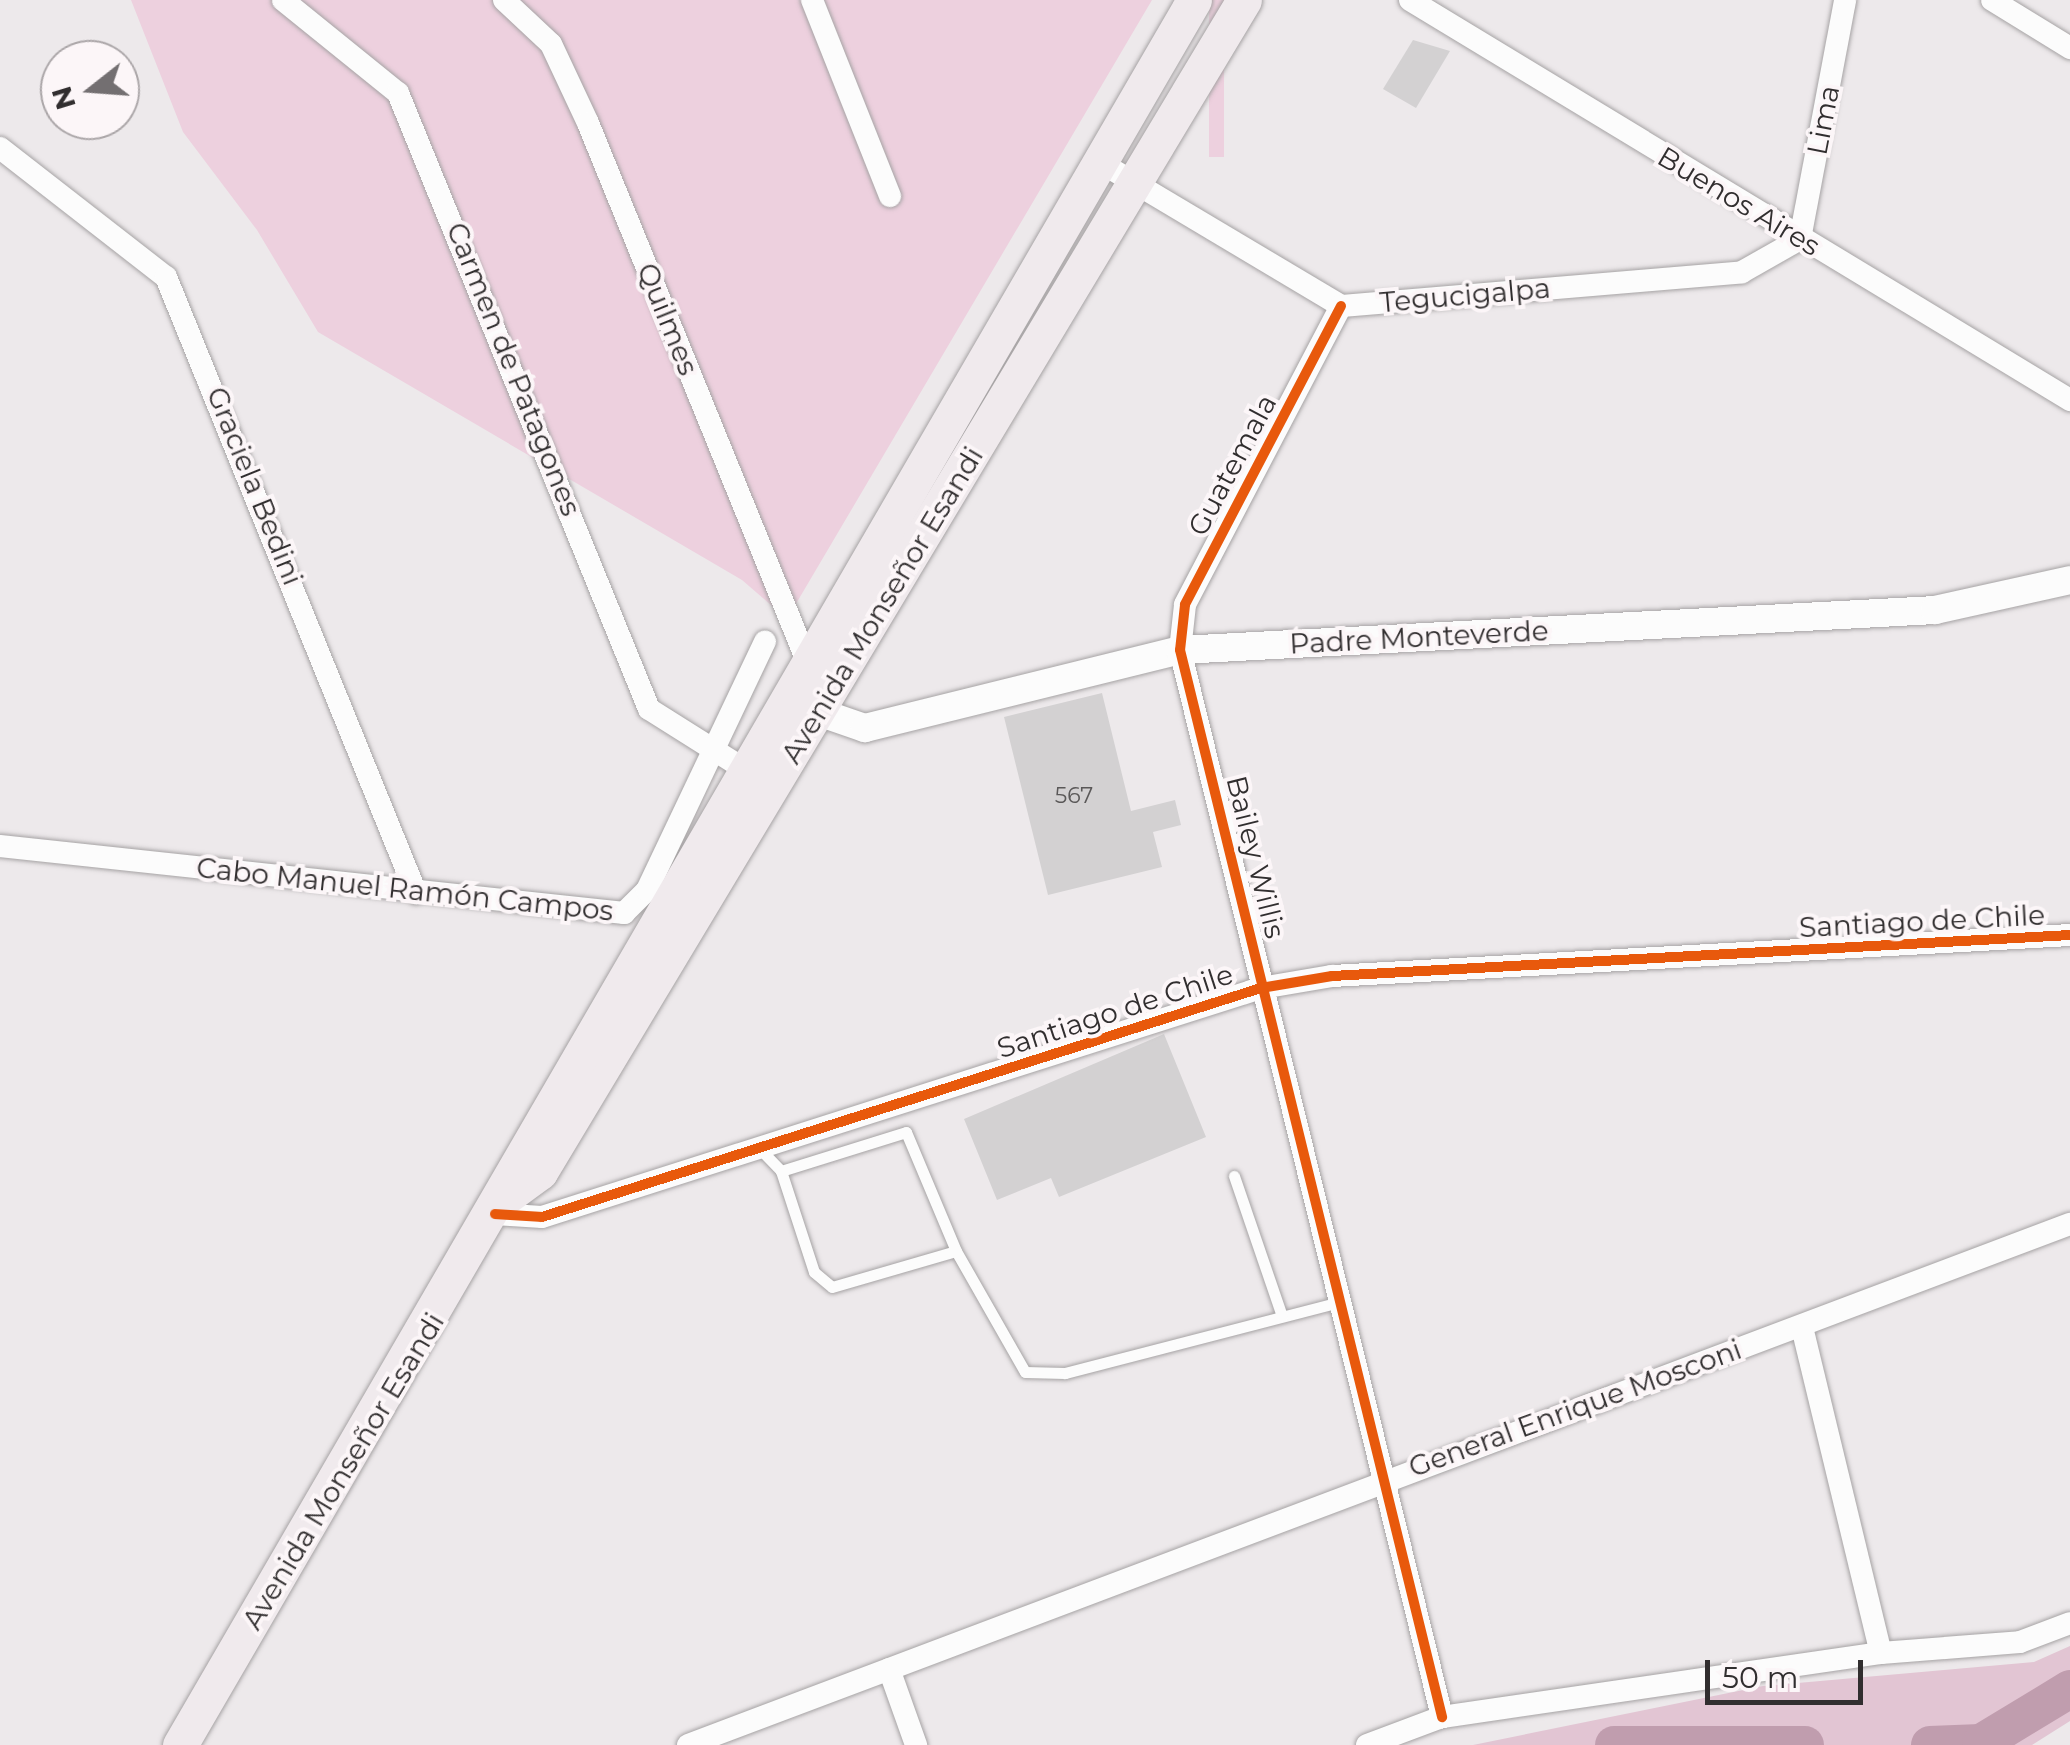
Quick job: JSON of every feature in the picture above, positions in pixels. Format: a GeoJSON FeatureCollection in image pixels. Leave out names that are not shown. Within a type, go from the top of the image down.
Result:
{"type":"FeatureCollection","features":[{"type":"Feature","properties":{"kind":"main road","name":"Avenida Monseñor Esandi"},"geometry":{"type":"LineString","coordinates":[[180,1745],[500,1206],[516,1155],[728,763],[782,696],[1194,0]]}},
{"type":"Feature","properties":{"kind":"main road","name":"Avenida Monseñor Esandi"},"geometry":{"type":"LineString","coordinates":[[500,1206],[540,1172],[1244,0]]}},
{"type":"Feature","properties":{"kind":"street","name":"Carmen de Patagones"},"geometry":{"type":"LineString","coordinates":[[283,0],[398,93],[649,709],[728,763],[774,785]]}},
{"type":"Feature","properties":{"kind":"street","name":"Quilmes"},"geometry":{"type":"LineString","coordinates":[[504,0],[550,44],[588,123],[805,656]]}},
{"type":"Feature","properties":{"kind":"street"},"geometry":{"type":"LineString","coordinates":[[812,0],[890,196]]}},
{"type":"Feature","properties":{"kind":"street","name":"Buenos Aires"},"geometry":{"type":"LineString","coordinates":[[1410,0],[2070,400]]}},
{"type":"Feature","properties":{"kind":"street","name":"Lima"},"geometry":{"type":"LineString","coordinates":[[1800,239],[1845,0]]}},
{"type":"Feature","properties":{"kind":"street"},"geometry":{"type":"LineString","coordinates":[[1992,0],[2070,48]]}},
{"type":"Feature","properties":{"kind":"street","name":"Graciela Bedini"},"geometry":{"type":"LineString","coordinates":[[0,148],[166,277],[416,892]]}},
{"type":"Feature","properties":{"kind":"street","name":"Tegucigalpa"},"geometry":{"type":"LineString","coordinates":[[1098,161],[1341,306],[1742,272],[1800,239]]}},
{"type":"Feature","properties":{"kind":"street","name":"Guatemala"},"geometry":{"type":"LineString","coordinates":[[1180,650],[1185,605],[1341,306]]}},
{"type":"Feature","properties":{"kind":"street","name":"Padre Monteverde"},"geometry":{"type":"LineString","coordinates":[[782,696],[817,715],[865,728],[1180,650],[1935,610],[2070,580]]}},
{"type":"Feature","properties":{"kind":"street","name":"Cabo Manuel Ramón Campos"},"geometry":{"type":"LineString","coordinates":[[0,846],[416,892],[630,911],[728,763],[765,642]]}},
{"type":"Feature","properties":{"kind":"street","name":"Bailey Willis"},"geometry":{"type":"LineString","coordinates":[[1180,650],[1256,931],[1261,988],[1378,1479],[1442,1717]]}},
{"type":"Feature","properties":{"kind":"street","name":"Santiago de Chile"},"geometry":{"type":"LineString","coordinates":[[500,1206],[542,1216],[1261,988],[1332,976],[2070,935]]}},
{"type":"Feature","properties":{"kind":"street","name":"General Enrique Mosconi"},"geometry":{"type":"LineString","coordinates":[[688,1745],[1378,1479],[1802,1326],[2070,1224]]}},
{"type":"Feature","properties":{"kind":"street"},"geometry":{"type":"LineString","coordinates":[[1802,1326],[1882,1652]]}},
{"type":"Feature","properties":{"kind":"street"},"geometry":{"type":"LineString","coordinates":[[1367,1745],[1442,1717],[1882,1652],[2020,1642],[2070,1623]]}},
{"type":"Feature","properties":{"kind":"street"},"geometry":{"type":"LineString","coordinates":[[888,1669],[916,1745]]}},
{"type":"Feature","properties":{"kind":"lane"},"geometry":{"type":"LineString","coordinates":[[781,1171],[906,1132],[956,1251],[984,1289],[1013,1362],[1041,1376],[1336,1303]]}},
{"type":"Feature","properties":{"kind":"lane"},"geometry":{"type":"LineString","coordinates":[[759,1148],[781,1171],[814,1272],[832,1287],[956,1251]]}},
{"type":"Feature","properties":{"kind":"lane"},"geometry":{"type":"LineString","coordinates":[[1234,1176],[1282,1316]]}},
{"type":"Feature","properties":{"kind":"shaded area"},"geometry":{"type":"Polygon","coordinates":[[[131,0],[1152,0],[787,619],[742,580],[318,332],[257,230],[183,132],[131,0]]]}},
{"type":"Feature","properties":{"kind":"shaded area"},"geometry":{"type":"Polygon","coordinates":[[[1209,0],[1224,0],[1224,157],[1209,157],[1209,0]]]}},
{"type":"Feature","properties":{"kind":"shaded area"},"geometry":{"type":"Polygon","coordinates":[[[2070,1646],[2070,1721],[2032,1745],[1473,1745],[1763,1686],[2034,1662],[2070,1646]]]}},
{"type":"Feature","properties":{"kind":"building"},"geometry":{"type":"Polygon","coordinates":[[[1413,40],[1450,51],[1416,108],[1383,89],[1413,40]]]}},
{"type":"Feature","properties":{"kind":"building"},"geometry":{"type":"Polygon","coordinates":[[[1102,693],[1131,811],[1175,800],[1181,825],[1153,832],[1162,867],[1048,895],[1004,717],[1102,693]]]}},
{"type":"Feature","properties":{"kind":"building"},"geometry":{"type":"Polygon","coordinates":[[[1164,1034],[1206,1137],[1059,1197],[1051,1178],[997,1200],[964,1119],[1164,1034]]]}},
{"type":"Feature","properties":{"kind":"waterway"},"geometry":{"type":"LineString","coordinates":[[1930,1745],[1981,1743],[2070,1689]]}},
{"type":"Feature","properties":{"kind":"waterway"},"geometry":{"type":"LineString","coordinates":[[1614,1745],[1805,1745]]}},
{"type":"Feature","properties":{"kind":"cycle path"},"geometry":{"type":"LineString","coordinates":[[1341,306],[1185,605],[1180,650],[1442,1717]]}},
{"type":"Feature","properties":{"kind":"cycle path"},"geometry":{"type":"LineString","coordinates":[[495,1214],[542,1217],[1261,988],[1332,976],[2070,935]]}}]}
